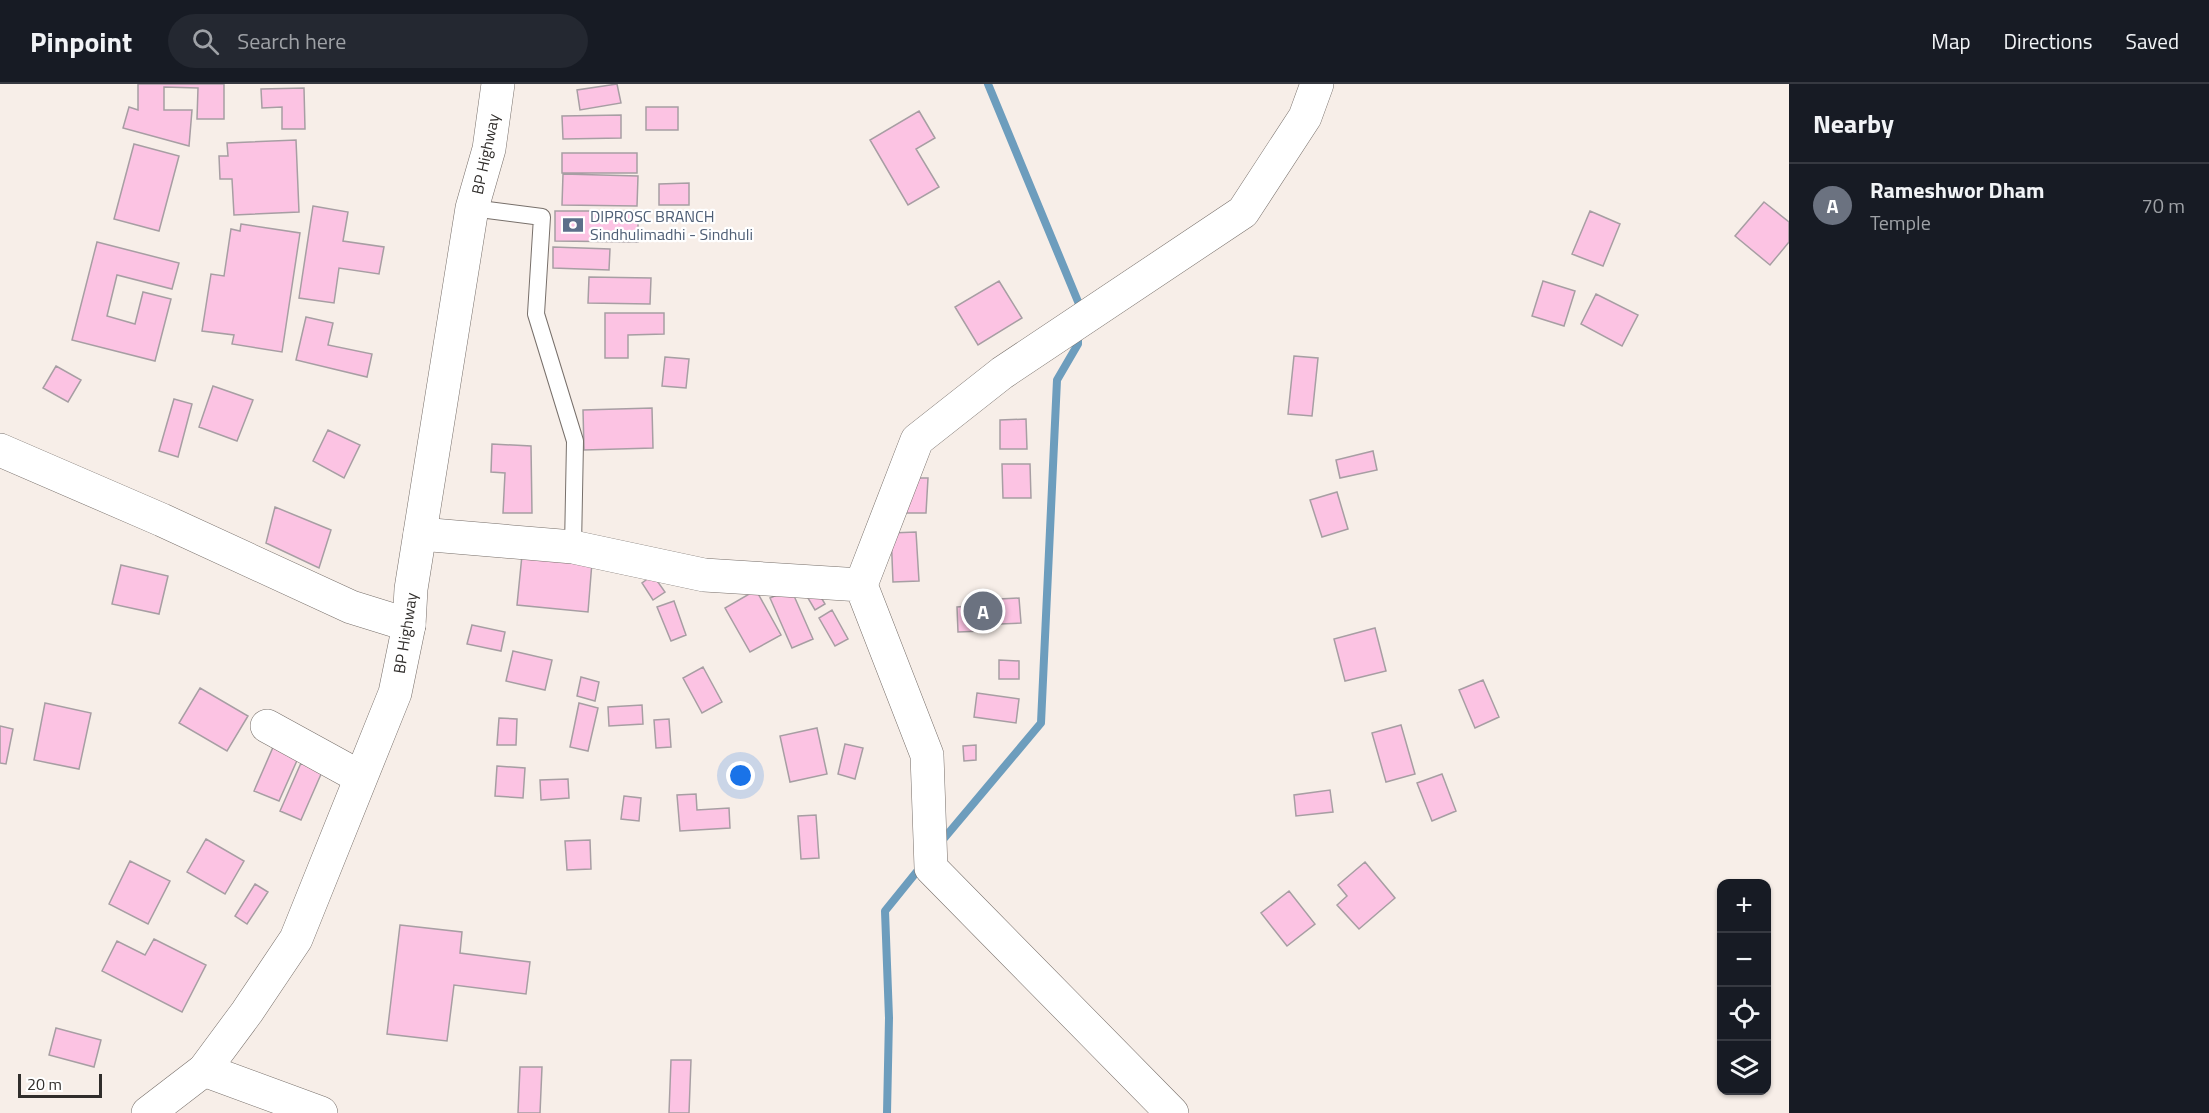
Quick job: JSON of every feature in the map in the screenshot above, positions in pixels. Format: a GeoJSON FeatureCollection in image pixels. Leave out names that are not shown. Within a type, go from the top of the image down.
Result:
{"type":"FeatureCollection","features":[{"type":"Feature","properties":{"kind":"main road","name":"BP Highway"},"geometry":{"type":"LineString","coordinates":[[148,1113],[204,1070],[247,1012],[296,939],[395,693],[409,625],[411,589],[472,208],[489,148],[498,84]]}},
{"type":"Feature","properties":{"kind":"main road"},"geometry":{"type":"LineString","coordinates":[[1172,1113],[931,868],[927,755],[861,585],[917,440],[1002,373],[1244,212],[1305,117],[1317,84]]}},
{"type":"Feature","properties":{"kind":"main road"},"geometry":{"type":"LineString","coordinates":[[0,450],[162,520],[351,607],[409,625]]}},
{"type":"Feature","properties":{"kind":"main road"},"geometry":{"type":"LineString","coordinates":[[420,534],[573,547],[704,575],[861,585]]}},
{"type":"Feature","properties":{"kind":"main road"},"geometry":{"type":"LineString","coordinates":[[267,726],[360,777]]}},
{"type":"Feature","properties":{"kind":"main road"},"geometry":{"type":"LineString","coordinates":[[204,1070],[321,1113]]}},
{"type":"Feature","properties":{"kind":"lane"},"geometry":{"type":"LineString","coordinates":[[472,208],[543,217],[536,314],[575,441],[573,547]]}},
{"type":"Feature","properties":{"kind":"building"},"geometry":{"type":"Polygon","coordinates":[[[138,84],[224,84],[224,119],[197,119],[198,88],[164,87],[164,110],[192,110],[189,146],[123,128],[129,107],[138,110],[138,84]]]}},
{"type":"Feature","properties":{"kind":"building"},"geometry":{"type":"Polygon","coordinates":[[[617,84],[621,103],[580,110],[577,90],[617,84]]]}},
{"type":"Feature","properties":{"kind":"building"},"geometry":{"type":"Polygon","coordinates":[[[304,88],[305,129],[282,129],[282,107],[262,108],[261,89],[304,88]]]}},
{"type":"Feature","properties":{"kind":"building"},"geometry":{"type":"Polygon","coordinates":[[[646,107],[678,107],[678,130],[646,130],[646,107]]]}},
{"type":"Feature","properties":{"kind":"building"},"geometry":{"type":"Polygon","coordinates":[[[919,111],[935,138],[916,149],[939,187],[908,205],[870,140],[919,111]]]}},
{"type":"Feature","properties":{"kind":"building"},"geometry":{"type":"Polygon","coordinates":[[[621,115],[621,138],[563,139],[562,116],[621,115]]]}},
{"type":"Feature","properties":{"kind":"building"},"geometry":{"type":"Polygon","coordinates":[[[296,140],[299,212],[234,215],[232,179],[220,179],[219,156],[228,156],[227,143],[296,140]]]}},
{"type":"Feature","properties":{"kind":"building"},"geometry":{"type":"Polygon","coordinates":[[[134,144],[179,156],[159,231],[114,219],[134,144]]]}},
{"type":"Feature","properties":{"kind":"building"},"geometry":{"type":"Polygon","coordinates":[[[562,153],[637,153],[637,173],[562,173],[562,153]]]}},
{"type":"Feature","properties":{"kind":"building"},"geometry":{"type":"Polygon","coordinates":[[[563,174],[638,176],[637,206],[562,205],[563,174]]]}},
{"type":"Feature","properties":{"kind":"building"},"geometry":{"type":"Polygon","coordinates":[[[689,183],[689,205],[659,205],[659,184],[689,183]]]}},
{"type":"Feature","properties":{"kind":"building"},"geometry":{"type":"Polygon","coordinates":[[[1764,202],[1789,222],[1789,242],[1770,265],[1735,236],[1764,202]]]}},
{"type":"Feature","properties":{"kind":"building"},"geometry":{"type":"Polygon","coordinates":[[[313,206],[348,212],[343,241],[384,247],[379,274],[339,268],[334,303],[299,298],[313,206]]]}},
{"type":"Feature","properties":{"kind":"building"},"geometry":{"type":"Polygon","coordinates":[[[555,211],[638,211],[638,242],[555,241],[555,211]]]}},
{"type":"Feature","properties":{"kind":"building"},"geometry":{"type":"Polygon","coordinates":[[[1590,211],[1620,224],[1603,266],[1572,254],[1590,211]]]}},
{"type":"Feature","properties":{"kind":"building"},"geometry":{"type":"Polygon","coordinates":[[[241,224],[300,233],[282,352],[232,344],[234,335],[202,331],[211,274],[224,276],[231,229],[240,231],[241,224]]]}},
{"type":"Feature","properties":{"kind":"building"},"geometry":{"type":"Polygon","coordinates":[[[97,242],[179,263],[172,289],[117,275],[107,316],[135,324],[143,292],[171,299],[155,361],[72,340],[97,242]]]}},
{"type":"Feature","properties":{"kind":"building"},"geometry":{"type":"Polygon","coordinates":[[[553,247],[610,249],[609,270],[553,268],[553,247]]]}},
{"type":"Feature","properties":{"kind":"building"},"geometry":{"type":"Polygon","coordinates":[[[589,277],[651,278],[650,304],[588,303],[589,277]]]}},
{"type":"Feature","properties":{"kind":"building"},"geometry":{"type":"Polygon","coordinates":[[[999,281],[1022,318],[978,345],[955,307],[999,281]]]}},
{"type":"Feature","properties":{"kind":"building"},"geometry":{"type":"Polygon","coordinates":[[[1543,281],[1575,291],[1564,326],[1532,316],[1543,281]]]}},
{"type":"Feature","properties":{"kind":"building"},"geometry":{"type":"Polygon","coordinates":[[[1596,294],[1638,315],[1622,346],[1581,324],[1596,294]]]}},
{"type":"Feature","properties":{"kind":"building"},"geometry":{"type":"Polygon","coordinates":[[[605,313],[664,313],[664,334],[628,335],[628,358],[605,358],[605,313]]]}},
{"type":"Feature","properties":{"kind":"building"},"geometry":{"type":"Polygon","coordinates":[[[306,317],[333,323],[328,345],[372,354],[367,377],[296,360],[306,317]]]}},
{"type":"Feature","properties":{"kind":"building"},"geometry":{"type":"Polygon","coordinates":[[[1294,356],[1318,358],[1312,416],[1288,414],[1294,356]]]}},
{"type":"Feature","properties":{"kind":"building"},"geometry":{"type":"Polygon","coordinates":[[[665,357],[689,359],[686,388],[662,386],[665,357]]]}},
{"type":"Feature","properties":{"kind":"building"},"geometry":{"type":"Polygon","coordinates":[[[56,366],[81,380],[68,402],[43,388],[56,366]]]}},
{"type":"Feature","properties":{"kind":"building"},"geometry":{"type":"Polygon","coordinates":[[[213,386],[253,400],[237,441],[199,427],[213,386]]]}},
{"type":"Feature","properties":{"kind":"building"},"geometry":{"type":"Polygon","coordinates":[[[174,399],[192,404],[178,457],[159,451],[174,399]]]}},
{"type":"Feature","properties":{"kind":"building"},"geometry":{"type":"Polygon","coordinates":[[[652,408],[653,448],[584,450],[583,410],[652,408]]]}},
{"type":"Feature","properties":{"kind":"building"},"geometry":{"type":"Polygon","coordinates":[[[1026,419],[1027,449],[1000,449],[1000,420],[1026,419]]]}},
{"type":"Feature","properties":{"kind":"building"},"geometry":{"type":"Polygon","coordinates":[[[328,430],[360,445],[344,478],[313,461],[328,430]]]}},
{"type":"Feature","properties":{"kind":"building"},"geometry":{"type":"Polygon","coordinates":[[[492,444],[531,446],[532,513],[503,513],[505,473],[491,472],[492,444]]]}},
{"type":"Feature","properties":{"kind":"building"},"geometry":{"type":"Polygon","coordinates":[[[1373,451],[1377,470],[1340,478],[1336,460],[1373,451]]]}},
{"type":"Feature","properties":{"kind":"building"},"geometry":{"type":"Polygon","coordinates":[[[1002,464],[1030,464],[1031,498],[1003,498],[1002,464]]]}},
{"type":"Feature","properties":{"kind":"building"},"geometry":{"type":"Polygon","coordinates":[[[907,478],[928,478],[926,513],[905,513],[907,478]]]}},
{"type":"Feature","properties":{"kind":"building"},"geometry":{"type":"Polygon","coordinates":[[[1337,492],[1348,529],[1322,537],[1310,500],[1337,492]]]}},
{"type":"Feature","properties":{"kind":"building"},"geometry":{"type":"Polygon","coordinates":[[[275,507],[331,530],[319,568],[266,543],[275,507]]]}},
{"type":"Feature","properties":{"kind":"building"},"geometry":{"type":"Polygon","coordinates":[[[916,532],[919,581],[893,582],[891,533],[916,532]]]}},
{"type":"Feature","properties":{"kind":"building"},"geometry":{"type":"Polygon","coordinates":[[[522,555],[592,562],[588,612],[517,605],[522,555]]]}},
{"type":"Feature","properties":{"kind":"building"},"geometry":{"type":"Polygon","coordinates":[[[121,565],[168,576],[159,614],[112,604],[121,565]]]}},
{"type":"Feature","properties":{"kind":"building"},"geometry":{"type":"Polygon","coordinates":[[[653,575],[665,592],[653,600],[642,583],[653,575]]]}},
{"type":"Feature","properties":{"kind":"building"},"geometry":{"type":"Polygon","coordinates":[[[815,587],[825,604],[815,610],[805,593],[815,587]]]}},
{"type":"Feature","properties":{"kind":"building"},"geometry":{"type":"Polygon","coordinates":[[[791,589],[813,639],[792,648],[770,598],[791,589]]]}},
{"type":"Feature","properties":{"kind":"building"},"geometry":{"type":"Polygon","coordinates":[[[756,590],[781,635],[750,652],[725,608],[756,590]]]}},
{"type":"Feature","properties":{"kind":"building"},"geometry":{"type":"Polygon","coordinates":[[[1019,598],[1021,623],[1000,624],[999,599],[1019,598]]]}},
{"type":"Feature","properties":{"kind":"building"},"geometry":{"type":"Polygon","coordinates":[[[674,601],[686,635],[671,641],[657,607],[674,601]]]}},
{"type":"Feature","properties":{"kind":"building"},"geometry":{"type":"Polygon","coordinates":[[[982,605],[983,631],[958,632],[957,607],[982,605]]]}},
{"type":"Feature","properties":{"kind":"building"},"geometry":{"type":"Polygon","coordinates":[[[832,610],[848,639],[835,646],[819,618],[832,610]]]}},
{"type":"Feature","properties":{"kind":"building"},"geometry":{"type":"Polygon","coordinates":[[[472,625],[505,632],[501,651],[467,644],[472,625]]]}},
{"type":"Feature","properties":{"kind":"building"},"geometry":{"type":"Polygon","coordinates":[[[1375,628],[1386,671],[1345,681],[1334,639],[1375,628]]]}},
{"type":"Feature","properties":{"kind":"building"},"geometry":{"type":"Polygon","coordinates":[[[513,651],[552,660],[545,690],[506,681],[513,651]]]}},
{"type":"Feature","properties":{"kind":"building"},"geometry":{"type":"Polygon","coordinates":[[[999,660],[1019,661],[1019,679],[999,679],[999,660]]]}},
{"type":"Feature","properties":{"kind":"building"},"geometry":{"type":"Polygon","coordinates":[[[703,667],[722,702],[702,713],[683,678],[703,667]]]}},
{"type":"Feature","properties":{"kind":"building"},"geometry":{"type":"Polygon","coordinates":[[[581,677],[599,682],[595,701],[577,696],[581,677]]]}},
{"type":"Feature","properties":{"kind":"building"},"geometry":{"type":"Polygon","coordinates":[[[1483,680],[1499,717],[1475,728],[1459,690],[1483,680]]]}},
{"type":"Feature","properties":{"kind":"building"},"geometry":{"type":"Polygon","coordinates":[[[200,688],[248,716],[227,751],[179,723],[200,688]]]}},
{"type":"Feature","properties":{"kind":"building"},"geometry":{"type":"Polygon","coordinates":[[[977,693],[1019,699],[1016,723],[974,717],[977,693]]]}},
{"type":"Feature","properties":{"kind":"building"},"geometry":{"type":"Polygon","coordinates":[[[45,703],[91,713],[79,769],[34,760],[45,703]]]}},
{"type":"Feature","properties":{"kind":"building"},"geometry":{"type":"Polygon","coordinates":[[[579,703],[598,708],[588,751],[570,747],[579,703]]]}},
{"type":"Feature","properties":{"kind":"building"},"geometry":{"type":"Polygon","coordinates":[[[642,705],[643,724],[609,726],[608,707],[642,705]]]}},
{"type":"Feature","properties":{"kind":"building"},"geometry":{"type":"Polygon","coordinates":[[[499,718],[517,719],[516,745],[497,745],[499,718]]]}},
{"type":"Feature","properties":{"kind":"building"},"geometry":{"type":"Polygon","coordinates":[[[669,719],[671,747],[656,748],[654,720],[669,719]]]}},
{"type":"Feature","properties":{"kind":"building"},"geometry":{"type":"Polygon","coordinates":[[[1401,725],[1415,774],[1386,782],[1372,733],[1401,725]]]}},
{"type":"Feature","properties":{"kind":"building"},"geometry":{"type":"Polygon","coordinates":[[[0,726],[13,729],[6,764],[0,763],[0,726]]]}},
{"type":"Feature","properties":{"kind":"building"},"geometry":{"type":"Polygon","coordinates":[[[817,728],[827,774],[790,782],[780,736],[817,728]]]}},
{"type":"Feature","properties":{"kind":"building"},"geometry":{"type":"Polygon","coordinates":[[[845,744],[863,748],[855,779],[838,774],[845,744]]]}},
{"type":"Feature","properties":{"kind":"building"},"geometry":{"type":"Polygon","coordinates":[[[274,745],[299,756],[279,801],[254,791],[274,745]]]}},
{"type":"Feature","properties":{"kind":"building"},"geometry":{"type":"Polygon","coordinates":[[[976,745],[976,760],[964,761],[963,746],[976,745]]]}},
{"type":"Feature","properties":{"kind":"building"},"geometry":{"type":"Polygon","coordinates":[[[301,763],[322,772],[301,820],[280,811],[301,763]]]}},
{"type":"Feature","properties":{"kind":"building"},"geometry":{"type":"Polygon","coordinates":[[[497,766],[525,768],[523,798],[495,796],[497,766]]]}},
{"type":"Feature","properties":{"kind":"building"},"geometry":{"type":"Polygon","coordinates":[[[1442,774],[1456,811],[1432,821],[1417,783],[1442,774]]]}},
{"type":"Feature","properties":{"kind":"building"},"geometry":{"type":"Polygon","coordinates":[[[568,779],[569,798],[541,800],[540,780],[568,779]]]}},
{"type":"Feature","properties":{"kind":"building"},"geometry":{"type":"Polygon","coordinates":[[[1330,790],[1333,812],[1296,816],[1294,795],[1330,790]]]}},
{"type":"Feature","properties":{"kind":"building"},"geometry":{"type":"Polygon","coordinates":[[[696,794],[697,810],[729,808],[730,828],[680,831],[677,795],[696,794]]]}},
{"type":"Feature","properties":{"kind":"building"},"geometry":{"type":"Polygon","coordinates":[[[624,796],[641,798],[639,821],[621,819],[624,796]]]}},
{"type":"Feature","properties":{"kind":"building"},"geometry":{"type":"Polygon","coordinates":[[[816,815],[819,858],[801,859],[798,816],[816,815]]]}},
{"type":"Feature","properties":{"kind":"building"},"geometry":{"type":"Polygon","coordinates":[[[206,839],[244,861],[225,894],[187,872],[206,839]]]}},
{"type":"Feature","properties":{"kind":"building"},"geometry":{"type":"Polygon","coordinates":[[[590,840],[591,869],[567,870],[565,841],[590,840]]]}},
{"type":"Feature","properties":{"kind":"building"},"geometry":{"type":"Polygon","coordinates":[[[130,861],[170,881],[148,924],[109,904],[130,861]]]}},
{"type":"Feature","properties":{"kind":"building"},"geometry":{"type":"Polygon","coordinates":[[[1365,862],[1395,898],[1359,929],[1337,905],[1347,896],[1338,885],[1365,862]]]}},
{"type":"Feature","properties":{"kind":"building"},"geometry":{"type":"Polygon","coordinates":[[[255,884],[268,892],[247,924],[235,916],[255,884]]]}},
{"type":"Feature","properties":{"kind":"building"},"geometry":{"type":"Polygon","coordinates":[[[1289,891],[1315,924],[1287,946],[1261,913],[1289,891]]]}},
{"type":"Feature","properties":{"kind":"building"},"geometry":{"type":"Polygon","coordinates":[[[400,925],[462,932],[460,953],[530,962],[526,994],[454,985],[447,1041],[387,1034],[400,925]]]}},
{"type":"Feature","properties":{"kind":"building"},"geometry":{"type":"Polygon","coordinates":[[[154,939],[206,965],[182,1012],[102,971],[117,941],[145,955],[154,939]]]}},
{"type":"Feature","properties":{"kind":"building"},"geometry":{"type":"Polygon","coordinates":[[[56,1028],[101,1040],[94,1067],[49,1055],[56,1028]]]}},
{"type":"Feature","properties":{"kind":"building"},"geometry":{"type":"Polygon","coordinates":[[[671,1060],[691,1060],[689,1113],[669,1113],[671,1060]]]}},
{"type":"Feature","properties":{"kind":"building"},"geometry":{"type":"Polygon","coordinates":[[[520,1067],[542,1067],[540,1113],[518,1113],[520,1067]]]}},
{"type":"Feature","properties":{"kind":"waterway"},"geometry":{"type":"LineString","coordinates":[[988,84],[1079,304],[1079,311]]}},
{"type":"Feature","properties":{"kind":"waterway"},"geometry":{"type":"LineString","coordinates":[[941,842],[1041,723],[1057,380],[1078,344],[1078,333]]}},
{"type":"Feature","properties":{"kind":"waterway"},"geometry":{"type":"LineString","coordinates":[[887,1113],[889,1018],[885,911],[923,864]]}},
{"type":"Feature","properties":{"kind":"place","name":"DIPROSC BRANCH Sindhulimadhi - Sindhuli"},"geometry":{"type":"Point","coordinates":[573,225]}},
{"type":"Feature","properties":{"kind":"place","name":"Rameshwor Dham"},"geometry":{"type":"Point","coordinates":[983,611]}}]}
